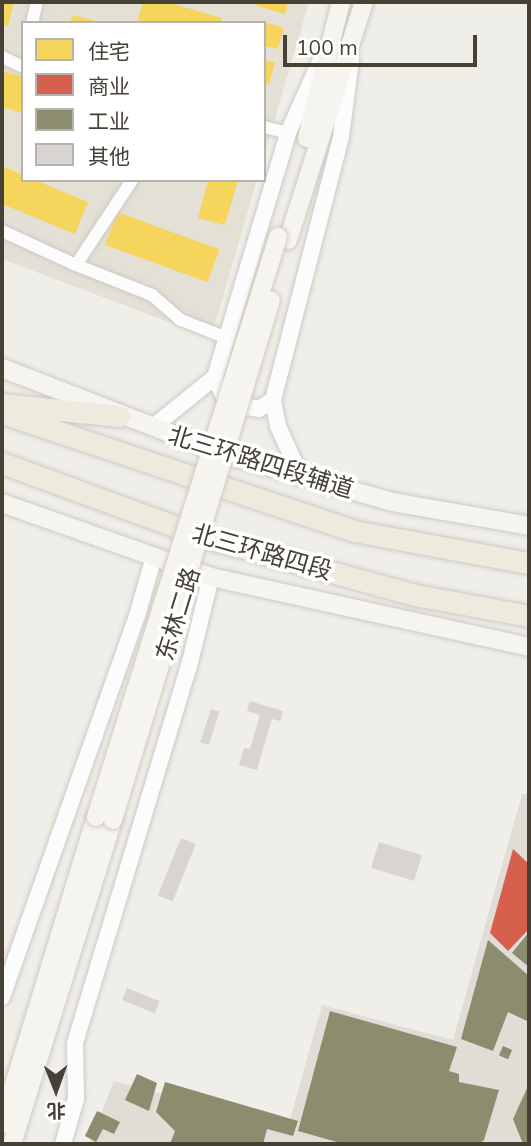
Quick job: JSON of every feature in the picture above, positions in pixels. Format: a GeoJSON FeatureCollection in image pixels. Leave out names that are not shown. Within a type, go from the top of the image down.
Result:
{"type":"FeatureCollection","features":[{"type":"Feature","properties":{"kind":"highway"},"geometry":{"type":"LineString","coordinates":[[2,404],[119,416]]}},
{"type":"Feature","properties":{"kind":"highway","name":"北三环路四段"},"geometry":{"type":"LineString","coordinates":[[2,413],[354,531],[529,563]]}},
{"type":"Feature","properties":{"kind":"highway","name":"北三环路四段"},"geometry":{"type":"LineString","coordinates":[[2,463],[204,537],[415,595],[529,616]]}},
{"type":"Feature","properties":{"kind":"main road","name":"东林二路"},"geometry":{"type":"LineString","coordinates":[[283,238],[341,2]]}},
{"type":"Feature","properties":{"kind":"main road","name":"东林二路"},"geometry":{"type":"LineString","coordinates":[[12,1144],[105,818],[283,238],[363,2]]}},
{"type":"Feature","properties":{"kind":"main road","name":"北三环路四段辅道"},"geometry":{"type":"LineString","coordinates":[[2,368],[119,416],[302,477],[392,502],[529,526]]}},
{"type":"Feature","properties":{"kind":"main road"},"geometry":{"type":"LineString","coordinates":[[2,503],[153,560],[211,577],[529,648]]}},
{"type":"Feature","properties":{"kind":"main road","name":"东林二路"},"geometry":{"type":"LineString","coordinates":[[2,1124],[105,818]]}},
{"type":"Feature","properties":{"kind":"street"},"geometry":{"type":"LineString","coordinates":[[32,21],[37,2]]}},
{"type":"Feature","properties":{"kind":"street"},"geometry":{"type":"LineString","coordinates":[[302,477],[278,426],[274,400],[341,137],[355,31]]}},
{"type":"Feature","properties":{"kind":"street"},"geometry":{"type":"LineString","coordinates":[[153,428],[215,377],[288,134],[333,33]]}},
{"type":"Feature","properties":{"kind":"street"},"geometry":{"type":"LineString","coordinates":[[2,57],[21,64]]}},
{"type":"Feature","properties":{"kind":"street"},"geometry":{"type":"LineString","coordinates":[[266,128],[288,134]]}},
{"type":"Feature","properties":{"kind":"street"},"geometry":{"type":"LineString","coordinates":[[76,265],[131,182]]}},
{"type":"Feature","properties":{"kind":"street"},"geometry":{"type":"LineString","coordinates":[[2,231],[76,265],[152,295],[181,320],[227,338]]}},
{"type":"Feature","properties":{"kind":"street"},"geometry":{"type":"LineString","coordinates":[[215,377],[225,399],[235,405],[260,409],[274,400]]}},
{"type":"Feature","properties":{"kind":"street"},"geometry":{"type":"LineString","coordinates":[[2,996],[137,616],[153,560]]}},
{"type":"Feature","properties":{"kind":"street"},"geometry":{"type":"LineString","coordinates":[[63,1144],[76,1099],[75,1044],[189,666],[211,577]]}},
{"type":"Feature","properties":{"kind":"shaded area"},"geometry":{"type":"Polygon","coordinates":[[[2,2],[309,2],[266,149],[266,21],[21,21],[21,182],[256,182],[211,338],[2,259],[2,2]]]}},
{"type":"Feature","properties":{"kind":"shaded area"},"geometry":{"type":"Polygon","coordinates":[[[522,794],[529,794],[529,1144],[89,1144],[114,1081],[288,1127],[322,1005],[453,1040],[522,794]]]}},
{"type":"Feature","properties":{"kind":"building: 住宅"},"geometry":{"type":"Polygon","coordinates":[[[2,2],[14,2],[8,26],[2,24],[2,2]]]}},
{"type":"Feature","properties":{"kind":"building: 住宅"},"geometry":{"type":"Polygon","coordinates":[[[143,2],[167,2],[222,18],[221,21],[138,21],[143,2]]]}},
{"type":"Feature","properties":{"kind":"building: 住宅"},"geometry":{"type":"Polygon","coordinates":[[[255,2],[288,2],[285,14],[254,5],[255,2]]]}},
{"type":"Feature","properties":{"kind":"building: 住宅"},"geometry":{"type":"Polygon","coordinates":[[[72,15],[96,21],[70,21],[72,15]]]}},
{"type":"Feature","properties":{"kind":"building: 住宅"},"geometry":{"type":"Polygon","coordinates":[[[266,23],[284,28],[278,49],[266,46],[266,23]]]}},
{"type":"Feature","properties":{"kind":"building: 住宅"},"geometry":{"type":"Polygon","coordinates":[[[266,60],[275,62],[269,84],[266,83],[266,60]]]}},
{"type":"Feature","properties":{"kind":"building: 住宅"},"geometry":{"type":"Polygon","coordinates":[[[2,71],[21,76],[21,112],[2,107],[2,71]]]}},
{"type":"Feature","properties":{"kind":"building: 住宅"},"geometry":{"type":"Polygon","coordinates":[[[2,166],[21,174],[21,182],[40,182],[88,202],[75,234],[2,204],[2,166]]]}},
{"type":"Feature","properties":{"kind":"building: 住宅"},"geometry":{"type":"Polygon","coordinates":[[[207,182],[237,182],[225,225],[198,218],[207,182]]]}},
{"type":"Feature","properties":{"kind":"building: 住宅"},"geometry":{"type":"Polygon","coordinates":[[[117,212],[219,249],[207,282],[105,245],[117,212]]]}},
{"type":"Feature","properties":{"kind":"building: 商业"},"geometry":{"type":"Polygon","coordinates":[[[513,849],[529,864],[529,929],[508,951],[490,933],[513,849]]]}},
{"type":"Feature","properties":{"kind":"building: 工业"},"geometry":{"type":"Polygon","coordinates":[[[529,932],[529,967],[512,953],[529,932]]]}},
{"type":"Feature","properties":{"kind":"building: 工业"},"geometry":{"type":"Polygon","coordinates":[[[488,940],[529,976],[527,1021],[508,1012],[493,1051],[461,1039],[488,940]]]}},
{"type":"Feature","properties":{"kind":"building: 工业"},"geometry":{"type":"Polygon","coordinates":[[[330,1011],[457,1047],[449,1071],[459,1074],[459,1082],[499,1090],[484,1140],[479,1144],[344,1144],[298,1131],[330,1011]]]}},
{"type":"Feature","properties":{"kind":"building: 工业"},"geometry":{"type":"Polygon","coordinates":[[[503,1046],[512,1050],[508,1059],[499,1055],[503,1046]]]}},
{"type":"Feature","properties":{"kind":"building: 工业"},"geometry":{"type":"Polygon","coordinates":[[[137,1074],[157,1083],[149,1111],[125,1100],[137,1074]]]}},
{"type":"Feature","properties":{"kind":"building: 工业"},"geometry":{"type":"Polygon","coordinates":[[[165,1082],[298,1121],[293,1136],[267,1129],[263,1144],[170,1144],[175,1131],[156,1112],[165,1082]]]}},
{"type":"Feature","properties":{"kind":"building: 工业"},"geometry":{"type":"Polygon","coordinates":[[[529,1084],[529,1144],[523,1144],[513,1119],[529,1084]]]}},
{"type":"Feature","properties":{"kind":"building: 工业"},"geometry":{"type":"Polygon","coordinates":[[[97,1111],[120,1122],[114,1134],[103,1129],[96,1142],[85,1136],[97,1111]]]}},
{"type":"Feature","properties":{"kind":"building: 其他"},"geometry":{"type":"Polygon","coordinates":[[[250,701],[283,711],[280,721],[272,719],[257,770],[239,765],[244,748],[250,749],[260,715],[247,711],[250,701]]]}},
{"type":"Feature","properties":{"kind":"building: 其他"},"geometry":{"type":"Polygon","coordinates":[[[211,709],[220,712],[209,745],[200,742],[211,709]]]}},
{"type":"Feature","properties":{"kind":"building: 其他"},"geometry":{"type":"Polygon","coordinates":[[[181,838],[196,844],[173,901],[158,895],[181,838]]]}},
{"type":"Feature","properties":{"kind":"building: 其他"},"geometry":{"type":"Polygon","coordinates":[[[379,842],[422,855],[414,881],[371,868],[379,842]]]}},
{"type":"Feature","properties":{"kind":"building: 其他"},"geometry":{"type":"Polygon","coordinates":[[[127,988],[159,1001],[155,1013],[122,1000],[127,988]]]}}]}
